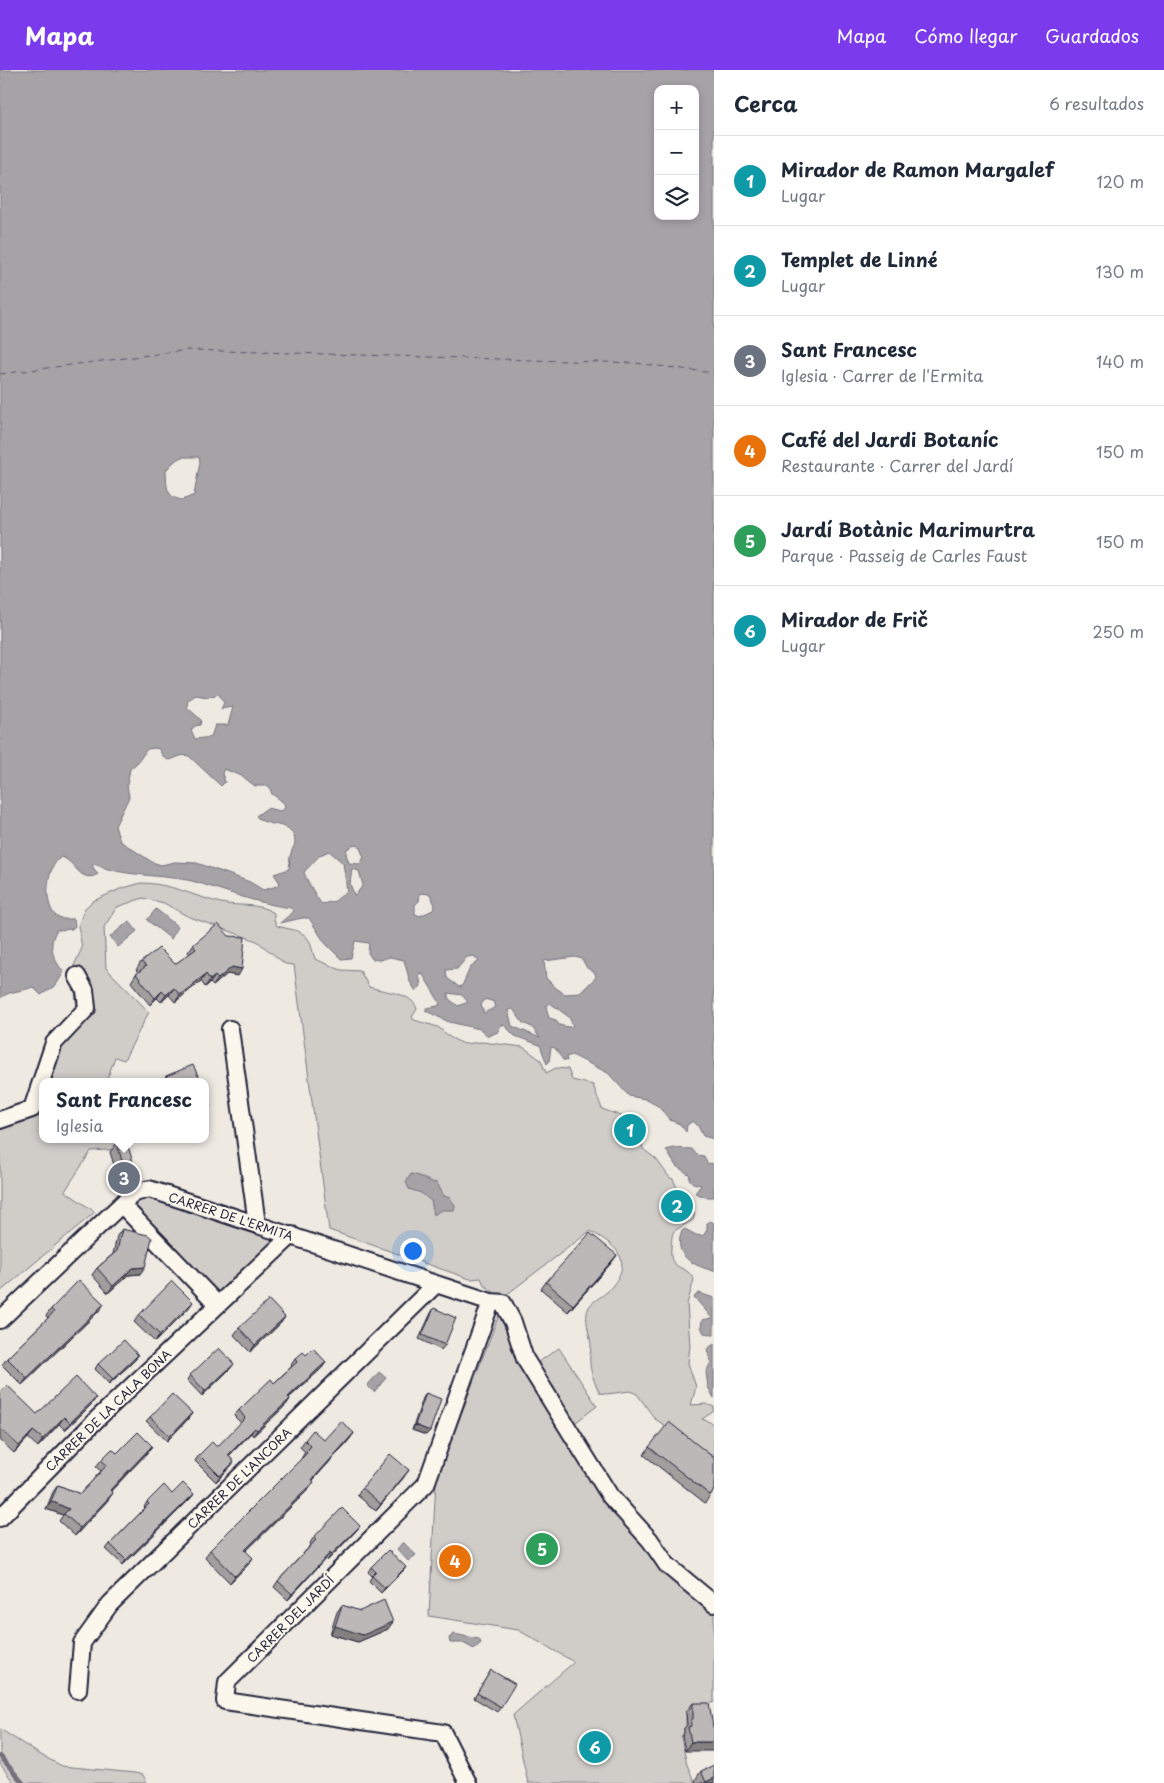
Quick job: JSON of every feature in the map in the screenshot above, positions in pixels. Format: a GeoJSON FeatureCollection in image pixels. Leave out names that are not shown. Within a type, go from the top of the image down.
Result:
{"type":"FeatureCollection","features":[{"type":"Feature","properties":{"kind":"street"},"geometry":{"type":"LineString","coordinates":[[42,1078],[54,1043],[87,1008],[85,990],[77,976]]}},
{"type":"Feature","properties":{"kind":"street"},"geometry":{"type":"LineString","coordinates":[[230,1029],[257,1224]]}},
{"type":"Feature","properties":{"kind":"street"},"geometry":{"type":"LineString","coordinates":[[0,1120],[32,1109],[39,1088]]}},
{"type":"Feature","properties":{"kind":"street","name":"CARRER DE L'ERMITA"},"geometry":{"type":"LineString","coordinates":[[0,1320],[135,1193],[149,1189],[497,1303]]}},
{"type":"Feature","properties":{"kind":"street"},"geometry":{"type":"LineString","coordinates":[[122,1205],[217,1304]]}},
{"type":"Feature","properties":{"kind":"street","name":"CARRER DE LA CALA BONA"},"geometry":{"type":"LineString","coordinates":[[0,1518],[98,1418],[292,1235]]}},
{"type":"Feature","properties":{"kind":"street","name":"CARRER DE L'ANCORA"},"geometry":{"type":"LineString","coordinates":[[78,1690],[82,1644],[110,1604],[436,1284]]}},
{"type":"Feature","properties":{"kind":"street"},"geometry":{"type":"LineString","coordinates":[[497,1303],[513,1322],[525,1360],[610,1496],[650,1540],[667,1565],[714,1604]]}},
{"type":"Feature","properties":{"kind":"street","name":"CARRER DEL JARDÍ"},"geometry":{"type":"LineString","coordinates":[[468,1783],[442,1732],[225,1701],[227,1682],[426,1484],[497,1303]]}},
{"type":"Feature","properties":{"kind":"shaded area"},"geometry":{"type":"Polygon","coordinates":[[[0,70],[714,70],[714,1139],[703,1136],[693,1121],[687,1125],[686,1132],[680,1124],[670,1120],[658,1106],[645,1099],[629,1096],[608,1073],[572,1055],[566,1057],[567,1061],[563,1060],[555,1048],[551,1047],[547,1064],[540,1045],[515,1036],[504,1025],[501,1025],[498,1032],[488,1036],[480,1029],[449,1022],[426,1011],[426,1008],[438,1006],[440,1003],[422,973],[419,974],[421,986],[416,991],[410,982],[404,960],[390,957],[380,960],[372,959],[368,953],[369,943],[355,941],[351,958],[341,959],[325,943],[309,918],[280,923],[294,911],[291,908],[253,900],[192,881],[115,871],[95,864],[92,866],[98,874],[92,877],[82,874],[70,862],[61,857],[56,862],[49,877],[48,895],[49,903],[56,916],[63,919],[74,919],[75,926],[72,929],[57,930],[52,941],[54,957],[64,972],[56,985],[41,995],[33,987],[0,998],[0,70]],[[182,457],[166,470],[167,485],[172,496],[183,500],[194,495],[200,462],[199,457],[182,457]],[[219,694],[207,697],[196,695],[188,700],[187,707],[201,720],[200,725],[195,726],[191,730],[195,739],[211,737],[215,725],[228,725],[233,707],[221,709],[224,703],[219,694]],[[155,748],[147,749],[138,762],[130,769],[127,785],[129,797],[115,826],[120,841],[152,862],[161,865],[175,862],[197,863],[250,882],[263,890],[277,886],[280,883],[274,874],[289,869],[290,855],[295,842],[290,830],[261,820],[256,816],[267,808],[280,811],[285,808],[284,803],[272,794],[269,786],[255,786],[242,776],[224,769],[222,773],[225,782],[221,786],[189,756],[179,756],[169,760],[166,759],[159,749],[155,748]],[[353,845],[347,849],[346,854],[349,863],[360,864],[364,857],[359,846],[353,845]],[[329,851],[320,855],[304,872],[322,904],[335,901],[347,891],[343,863],[329,851]],[[352,869],[350,884],[355,896],[363,885],[359,871],[352,869]],[[420,893],[419,901],[415,905],[415,914],[420,916],[433,910],[435,905],[430,894],[420,893]],[[474,956],[467,957],[457,969],[446,970],[447,978],[459,987],[462,986],[470,968],[479,961],[474,956]],[[575,957],[544,961],[546,978],[565,994],[580,993],[596,977],[595,973],[587,968],[582,959],[575,957]],[[448,993],[449,999],[458,1006],[468,1002],[462,995],[448,993]],[[485,999],[481,1005],[484,1013],[496,1007],[494,1002],[485,999]],[[550,1003],[546,1006],[549,1018],[556,1020],[559,1025],[573,1026],[569,1017],[550,1003]],[[513,1009],[508,1010],[512,1026],[540,1038],[532,1027],[523,1023],[513,1009]]]}},
{"type":"Feature","properties":{"kind":"shaded area"},"geometry":{"type":"Polygon","coordinates":[[[141,883],[162,885],[221,903],[255,906],[268,910],[274,913],[274,920],[277,926],[298,931],[306,936],[310,942],[315,959],[341,970],[360,971],[369,987],[410,999],[417,1009],[412,1017],[414,1020],[438,1027],[451,1038],[464,1044],[482,1042],[523,1047],[541,1060],[546,1073],[556,1068],[568,1069],[572,1080],[593,1085],[602,1109],[624,1117],[631,1115],[640,1131],[643,1149],[656,1159],[670,1178],[673,1179],[681,1197],[695,1214],[693,1220],[674,1231],[671,1255],[672,1261],[687,1271],[694,1280],[687,1304],[690,1346],[688,1363],[696,1387],[691,1405],[706,1404],[714,1407],[714,1411],[702,1419],[714,1424],[714,1457],[655,1419],[637,1394],[630,1391],[607,1394],[600,1393],[598,1390],[591,1368],[591,1345],[587,1311],[616,1282],[622,1264],[616,1250],[609,1243],[590,1231],[502,1298],[484,1285],[481,1278],[470,1279],[329,1230],[294,965],[285,964],[257,941],[187,916],[164,903],[143,898],[117,907],[104,927],[106,968],[149,1012],[124,1060],[115,1057],[107,1078],[42,1078],[77,1008],[72,970],[82,948],[78,926],[85,908],[93,901],[120,889],[141,883]]]}},
{"type":"Feature","properties":{"kind":"shaded area"},"geometry":{"type":"Polygon","coordinates":[[[156,909],[178,927],[171,939],[147,920],[156,909]]]}},
{"type":"Feature","properties":{"kind":"shaded area"},"geometry":{"type":"Polygon","coordinates":[[[129,921],[137,931],[118,947],[110,937],[129,921]]]}},
{"type":"Feature","properties":{"kind":"shaded area"},"geometry":{"type":"Polygon","coordinates":[[[39,1085],[39,1143],[119,1143],[121,1149],[91,1151],[65,1191],[95,1212],[0,1292],[0,1117],[30,1103],[39,1085]]]}},
{"type":"Feature","properties":{"kind":"shaded area"},"geometry":{"type":"Polygon","coordinates":[[[674,1148],[692,1149],[697,1155],[704,1156],[707,1163],[714,1164],[714,1197],[705,1197],[695,1193],[701,1185],[693,1183],[689,1179],[690,1175],[676,1166],[666,1150],[674,1148]]]}},
{"type":"Feature","properties":{"kind":"shaded area"},"geometry":{"type":"Polygon","coordinates":[[[411,1174],[437,1183],[444,1196],[450,1198],[455,1205],[454,1210],[441,1210],[434,1215],[431,1201],[421,1193],[409,1189],[406,1182],[411,1174]]]}},
{"type":"Feature","properties":{"kind":"shaded area"},"geometry":{"type":"Polygon","coordinates":[[[135,1193],[292,1235],[217,1304],[127,1199],[135,1193]]]}},
{"type":"Feature","properties":{"kind":"shaded area"},"geometry":{"type":"Polygon","coordinates":[[[710,1221],[714,1223],[714,1271],[692,1263],[682,1253],[680,1247],[682,1231],[685,1229],[696,1235],[703,1236],[707,1230],[707,1223],[710,1221]]]}},
{"type":"Feature","properties":{"kind":"shaded area"},"geometry":{"type":"Polygon","coordinates":[[[699,1293],[714,1298],[714,1335],[704,1333],[701,1327],[702,1320],[712,1318],[694,1297],[699,1293]]]}},
{"type":"Feature","properties":{"kind":"shaded area"},"geometry":{"type":"Polygon","coordinates":[[[500,1312],[514,1350],[527,1377],[688,1589],[714,1612],[714,1702],[702,1708],[701,1711],[686,1712],[686,1728],[684,1728],[684,1736],[681,1737],[687,1765],[695,1783],[528,1783],[513,1715],[574,1662],[518,1630],[429,1616],[436,1480],[500,1312]]]}},
{"type":"Feature","properties":{"kind":"shaded area"},"geometry":{"type":"Polygon","coordinates":[[[714,1344],[714,1398],[708,1387],[706,1372],[711,1362],[707,1349],[714,1344]]]}},
{"type":"Feature","properties":{"kind":"shaded area"},"geometry":{"type":"Polygon","coordinates":[[[559,1348],[597,1406],[571,1426],[534,1365],[559,1348]]]}},
{"type":"Feature","properties":{"kind":"shaded area"},"geometry":{"type":"Polygon","coordinates":[[[379,1372],[386,1378],[374,1392],[367,1386],[379,1372]]]}},
{"type":"Feature","properties":{"kind":"shaded area"},"geometry":{"type":"Polygon","coordinates":[[[403,1542],[416,1555],[408,1561],[397,1549],[403,1542]]]}},
{"type":"Feature","properties":{"kind":"shaded area"},"geometry":{"type":"Polygon","coordinates":[[[454,1634],[479,1639],[481,1643],[474,1649],[463,1643],[450,1643],[449,1638],[454,1634]]]}},
{"type":"Feature","properties":{"kind":"shaded area"},"geometry":{"type":"Polygon","coordinates":[[[0,1729],[62,1766],[135,1773],[143,1775],[147,1783],[14,1783],[0,1764],[0,1729]]]}},
{"type":"Feature","properties":{"kind":"building"},"geometry":{"type":"Polygon","coordinates":[[[218,924],[229,936],[245,937],[242,969],[232,967],[218,979],[215,976],[210,980],[206,974],[180,995],[174,988],[166,995],[162,991],[155,998],[136,974],[146,966],[141,962],[159,948],[175,964],[196,949],[193,945],[218,924]]]}},
{"type":"Feature","properties":{"kind":"building"},"geometry":{"type":"Polygon","coordinates":[[[193,1065],[199,1078],[167,1078],[166,1076],[193,1065]]]}},
{"type":"Feature","properties":{"kind":"building"},"geometry":{"type":"Polygon","coordinates":[[[117,1143],[127,1143],[137,1175],[127,1179],[117,1143]]]}},
{"type":"Feature","properties":{"kind":"building"},"geometry":{"type":"Polygon","coordinates":[[[122,1229],[148,1235],[152,1238],[145,1267],[133,1268],[113,1286],[97,1268],[117,1251],[122,1229]]]}},
{"type":"Feature","properties":{"kind":"building"},"geometry":{"type":"Polygon","coordinates":[[[590,1233],[617,1255],[573,1305],[546,1282],[590,1233]]]}},
{"type":"Feature","properties":{"kind":"building"},"geometry":{"type":"Polygon","coordinates":[[[79,1280],[104,1304],[27,1378],[7,1358],[54,1312],[51,1309],[79,1280]]]}},
{"type":"Feature","properties":{"kind":"building"},"geometry":{"type":"Polygon","coordinates":[[[172,1281],[193,1302],[160,1335],[139,1315],[172,1281]]]}},
{"type":"Feature","properties":{"kind":"building"},"geometry":{"type":"Polygon","coordinates":[[[269,1300],[285,1317],[255,1345],[239,1328],[269,1300]]]}},
{"type":"Feature","properties":{"kind":"building"},"geometry":{"type":"Polygon","coordinates":[[[434,1308],[456,1318],[445,1345],[422,1335],[434,1308]]]}},
{"type":"Feature","properties":{"kind":"building"},"geometry":{"type":"Polygon","coordinates":[[[124,1340],[138,1355],[113,1379],[98,1364],[124,1340]]]}},
{"type":"Feature","properties":{"kind":"building"},"geometry":{"type":"Polygon","coordinates":[[[219,1348],[234,1364],[205,1391],[190,1375],[219,1348]]]}},
{"type":"Feature","properties":{"kind":"building"},"geometry":{"type":"Polygon","coordinates":[[[313,1348],[326,1362],[288,1397],[290,1399],[257,1430],[255,1428],[228,1455],[234,1462],[220,1476],[199,1455],[212,1442],[217,1447],[245,1418],[239,1410],[271,1379],[274,1383],[297,1362],[295,1359],[303,1352],[306,1355],[313,1348]]]}},
{"type":"Feature","properties":{"kind":"building"},"geometry":{"type":"Polygon","coordinates":[[[76,1377],[96,1398],[70,1423],[64,1417],[43,1439],[33,1431],[19,1446],[0,1428],[0,1393],[7,1385],[37,1414],[76,1377]]]}},
{"type":"Feature","properties":{"kind":"building"},"geometry":{"type":"Polygon","coordinates":[[[426,1393],[441,1399],[430,1431],[415,1425],[426,1393]]]}},
{"type":"Feature","properties":{"kind":"building"},"geometry":{"type":"Polygon","coordinates":[[[172,1394],[192,1413],[170,1436],[150,1417],[172,1394]]]}},
{"type":"Feature","properties":{"kind":"building"},"geometry":{"type":"Polygon","coordinates":[[[341,1421],[354,1433],[312,1480],[314,1482],[245,1550],[253,1558],[235,1576],[210,1550],[307,1453],[311,1446],[305,1440],[313,1430],[324,1440],[341,1421]]]}},
{"type":"Feature","properties":{"kind":"building"},"geometry":{"type":"Polygon","coordinates":[[[669,1422],[714,1458],[714,1490],[710,1495],[649,1447],[669,1422]]]}},
{"type":"Feature","properties":{"kind":"building"},"geometry":{"type":"Polygon","coordinates":[[[138,1432],[152,1446],[110,1490],[113,1493],[80,1528],[64,1514],[69,1509],[51,1501],[58,1485],[80,1494],[107,1465],[101,1460],[112,1449],[117,1453],[138,1432]]]}},
{"type":"Feature","properties":{"kind":"building"},"geometry":{"type":"Polygon","coordinates":[[[390,1454],[409,1470],[381,1504],[362,1488],[390,1454]]]}},
{"type":"Feature","properties":{"kind":"building"},"geometry":{"type":"Polygon","coordinates":[[[183,1483],[194,1494],[126,1560],[110,1544],[149,1504],[147,1502],[164,1485],[172,1494],[183,1483]]]}},
{"type":"Feature","properties":{"kind":"building"},"geometry":{"type":"Polygon","coordinates":[[[342,1508],[360,1526],[331,1555],[330,1553],[292,1594],[278,1581],[316,1540],[314,1537],[342,1508]]]}},
{"type":"Feature","properties":{"kind":"building"},"geometry":{"type":"Polygon","coordinates":[[[388,1550],[406,1567],[385,1588],[372,1576],[376,1572],[371,1567],[388,1550]]]}},
{"type":"Feature","properties":{"kind":"building"},"geometry":{"type":"Polygon","coordinates":[[[384,1600],[393,1622],[363,1635],[335,1626],[342,1605],[360,1611],[384,1600]]]}},
{"type":"Feature","properties":{"kind":"building"},"geometry":{"type":"Polygon","coordinates":[[[491,1670],[515,1684],[501,1707],[477,1693],[491,1670]]]}},
{"type":"Feature","properties":{"kind":"building"},"geometry":{"type":"Polygon","coordinates":[[[693,1703],[709,1703],[714,1727],[714,1742],[691,1742],[688,1727],[691,1726],[691,1719],[693,1719],[693,1703]]]}},
{"type":"Feature","properties":{"kind":"building"},"geometry":{"type":"Polygon","coordinates":[[[714,1765],[714,1778],[706,1782],[701,1771],[714,1765]]]}},
{"type":"Feature","properties":{"kind":"waterway"},"geometry":{"type":"LineString","coordinates":[[0,1756],[23,1783]]}},
{"type":"Feature","properties":{"kind":"ferry route"},"geometry":{"type":"LineString","coordinates":[[0,374],[188,350],[635,363],[714,373]]}},
{"type":"Feature","properties":{"kind":"place","name":"Mirador de Ramon Margalef"},"geometry":{"type":"Point","coordinates":[630,1130]}},
{"type":"Feature","properties":{"kind":"place","name":"Sant Francesc"},"geometry":{"type":"Point","coordinates":[124,1178]}},
{"type":"Feature","properties":{"kind":"place","name":"Templet de Linné"},"geometry":{"type":"Point","coordinates":[677,1206]}},
{"type":"Feature","properties":{"kind":"place","name":"Jardí Botànic Marimurtra"},"geometry":{"type":"Point","coordinates":[542,1549]}},
{"type":"Feature","properties":{"kind":"place","name":"Café del Jardi Botaníc"},"geometry":{"type":"Point","coordinates":[455,1561]}},
{"type":"Feature","properties":{"kind":"place","name":"Mirador de Frič"},"geometry":{"type":"Point","coordinates":[595,1747]}}]}
